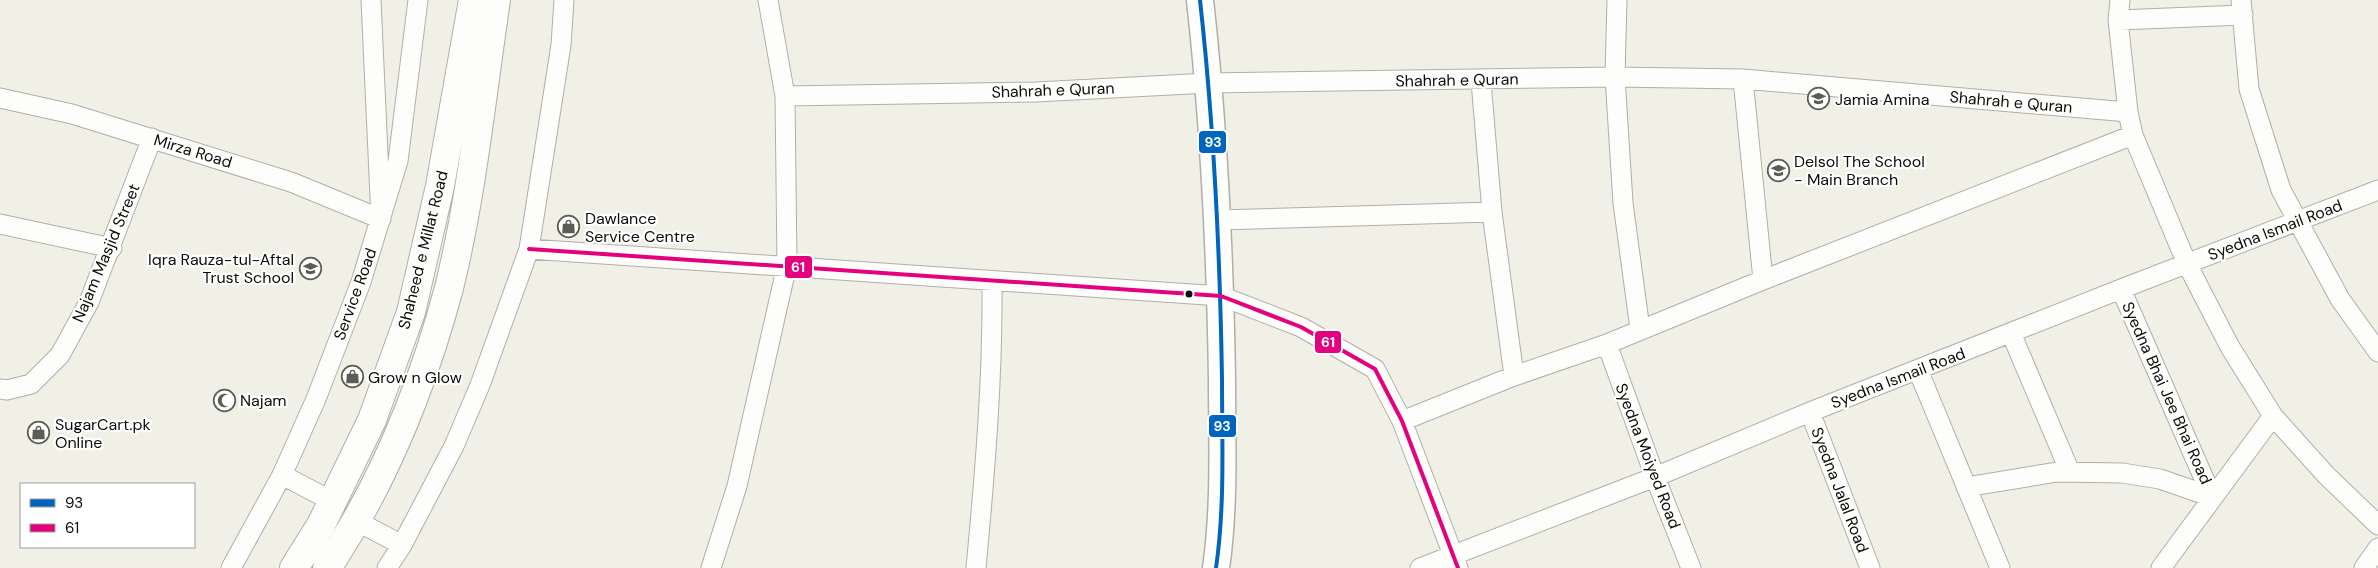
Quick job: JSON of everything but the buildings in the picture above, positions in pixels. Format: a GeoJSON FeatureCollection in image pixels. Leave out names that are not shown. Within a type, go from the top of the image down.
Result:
{"type":"FeatureCollection","features":[{"type":"Feature","properties":{"kind":"main road"},"geometry":{"type":"LineString","coordinates":[[340,568],[366,526],[420,406],[450,320],[477,216],[489,159],[508,0]]}},
{"type":"Feature","properties":{"kind":"main road"},"geometry":{"type":"LineString","coordinates":[[327,568],[351,529],[385,442],[420,322],[444,231],[479,34],[481,2]]}},
{"type":"Feature","properties":{"kind":"main road","name":"Shaheed e Millat Road"},"geometry":{"type":"LineString","coordinates":[[294,568],[321,525],[372,420],[411,312],[481,2]]}},
{"type":"Feature","properties":{"kind":"main road"},"geometry":{"type":"LineString","coordinates":[[305,568],[385,442]]}},
{"type":"Feature","properties":{"kind":"street"},"geometry":{"type":"LineString","coordinates":[[371,0],[381,219]]}},
{"type":"Feature","properties":{"kind":"street","name":"Service Road"},"geometry":{"type":"LineString","coordinates":[[231,568],[282,475],[316,399],[361,282],[398,161],[418,0]]}},
{"type":"Feature","properties":{"kind":"street"},"geometry":{"type":"LineString","coordinates":[[387,568],[402,546],[454,446],[480,385],[529,250],[561,45],[564,0]]}},
{"type":"Feature","properties":{"kind":"street"},"geometry":{"type":"LineString","coordinates":[[710,568],[737,486],[787,265],[785,96],[768,0]]}},
{"type":"Feature","properties":{"kind":"street"},"geometry":{"type":"LineString","coordinates":[[1200,0],[1209,84],[1221,296],[1220,540],[1216,568]]}},
{"type":"Feature","properties":{"kind":"street"},"geometry":{"type":"LineString","coordinates":[[1617,0],[1615,77],[1623,203],[1640,329]]}},
{"type":"Feature","properties":{"kind":"street"},"geometry":{"type":"LineString","coordinates":[[2120,0],[2118,20],[2128,112],[2133,135],[2187,264],[2230,348],[2273,416],[2326,475],[2378,525]]}},
{"type":"Feature","properties":{"kind":"street"},"geometry":{"type":"LineString","coordinates":[[2118,20],[2242,8],[2249,90],[2281,190],[2340,299],[2378,352]]}},
{"type":"Feature","properties":{"kind":"street","name":"Shahrah e Quran"},"geometry":{"type":"LineString","coordinates":[[785,96],[1036,92],[1209,84],[1615,77],[1743,80],[2128,112]]}},
{"type":"Feature","properties":{"kind":"street"},"geometry":{"type":"LineString","coordinates":[[1481,80],[1492,212],[1514,376]]}},
{"type":"Feature","properties":{"kind":"street"},"geometry":{"type":"LineString","coordinates":[[1743,80],[1763,280]]}},
{"type":"Feature","properties":{"kind":"street","name":"Mirza Road"},"geometry":{"type":"LineString","coordinates":[[0,98],[72,114],[291,182],[381,219]]}},
{"type":"Feature","properties":{"kind":"street"},"geometry":{"type":"LineString","coordinates":[[1402,421],[1514,376],[1607,344],[1763,280],[2133,135]]}},
{"type":"Feature","properties":{"kind":"street","name":"Najam Masjid Street"},"geometry":{"type":"LineString","coordinates":[[0,389],[7,390],[31,384],[60,355],[89,302],[112,248],[152,138]]}},
{"type":"Feature","properties":{"kind":"street","name":"Syedna Ismail Road"},"geometry":{"type":"LineString","coordinates":[[1420,568],[1456,562],[1810,412],[2378,190]]}},
{"type":"Feature","properties":{"kind":"street"},"geometry":{"type":"LineString","coordinates":[[1217,220],[1492,212]]}},
{"type":"Feature","properties":{"kind":"street"},"geometry":{"type":"LineString","coordinates":[[0,224],[112,248]]}},
{"type":"Feature","properties":{"kind":"street"},"geometry":{"type":"LineString","coordinates":[[529,250],[787,265],[1221,296],[1301,327],[1375,370],[1402,421],[1456,562]]}},
{"type":"Feature","properties":{"kind":"street"},"geometry":{"type":"LineString","coordinates":[[976,568],[985,480],[993,353],[992,281]]}},
{"type":"Feature","properties":{"kind":"street","name":"Syedna Bhai Jee Bhai Road"},"geometry":{"type":"LineString","coordinates":[[2121,289],[2212,497]]}},
{"type":"Feature","properties":{"kind":"street"},"geometry":{"type":"LineString","coordinates":[[2011,333],[2070,472]]}},
{"type":"Feature","properties":{"kind":"street","name":"Syedna Moiyed Road"},"geometry":{"type":"LineString","coordinates":[[1607,344],[1655,477],[1691,568]]}},
{"type":"Feature","properties":{"kind":"street"},"geometry":{"type":"LineString","coordinates":[[1918,370],[2000,568]]}},
{"type":"Feature","properties":{"kind":"street","name":"Syedna Jalal Road"},"geometry":{"type":"LineString","coordinates":[[1810,412],[1870,568]]}},
{"type":"Feature","properties":{"kind":"street"},"geometry":{"type":"LineString","coordinates":[[2161,568],[2273,416]]}},
{"type":"Feature","properties":{"kind":"street"},"geometry":{"type":"LineString","coordinates":[[1966,487],[2057,472],[2122,472],[2160,479],[2212,497]]}},
{"type":"Feature","properties":{"kind":"street"},"geometry":{"type":"LineString","coordinates":[[282,475],[332,501]]}},
{"type":"Feature","properties":{"kind":"street"},"geometry":{"type":"LineString","coordinates":[[366,526],[402,546]]}},
{"type":"Feature","properties":{"kind":"street"},"geometry":{"type":"LineString","coordinates":[[1220,540],[1230,568]]}},
{"type":"Feature","properties":{"kind":"street"},"geometry":{"type":"LineString","coordinates":[[2364,568],[2378,548]]}},
{"type":"Feature","properties":{"kind":"transit line","name":"93"},"geometry":{"type":"LineString","coordinates":[[1200,0],[1213,142],[1221,331],[1222,474],[1221,521],[1216,568]]}},
{"type":"Feature","properties":{"kind":"transit line","name":"61"},"geometry":{"type":"LineString","coordinates":[[529,249],[1221,296],[1301,327],[1375,369],[1402,421],[1458,568]]}},
{"type":"Feature","properties":{"kind":"place","name":"Jamia Amina"},"geometry":{"type":"Point","coordinates":[1819,99]}},
{"type":"Feature","properties":{"kind":"place","name":"Delsol The School - Main Branch"},"geometry":{"type":"Point","coordinates":[1778,170]}},
{"type":"Feature","properties":{"kind":"place","name":"Dawlance Service Centre"},"geometry":{"type":"Point","coordinates":[569,227]}},
{"type":"Feature","properties":{"kind":"place","name":"Iqra Rauza-tul-Aftal Trust School"},"geometry":{"type":"Point","coordinates":[310,268]}},
{"type":"Feature","properties":{"kind":"place","name":"Grow n Glow"},"geometry":{"type":"Point","coordinates":[352,377]}},
{"type":"Feature","properties":{"kind":"place","name":"Najam"},"geometry":{"type":"Point","coordinates":[224,400]}},
{"type":"Feature","properties":{"kind":"place","name":"SugarCart.pk Online"},"geometry":{"type":"Point","coordinates":[39,433]}}]}
